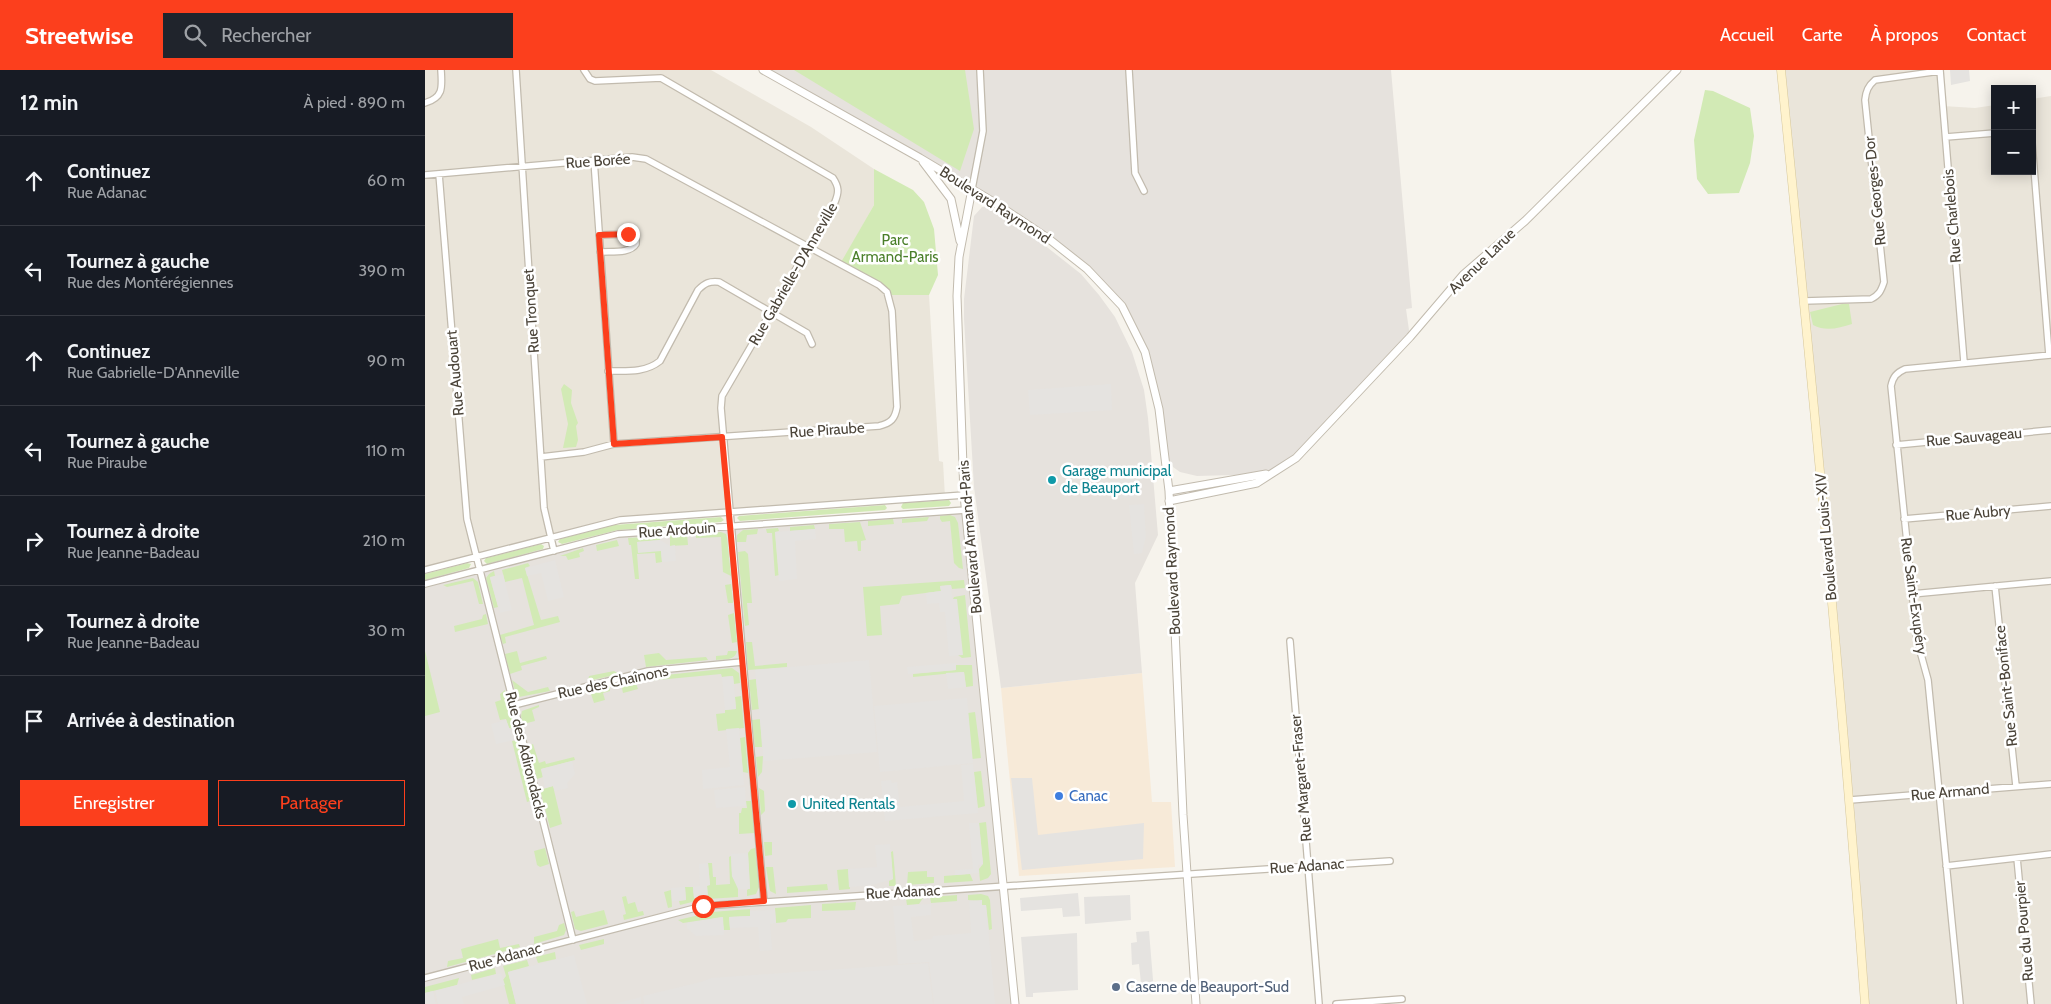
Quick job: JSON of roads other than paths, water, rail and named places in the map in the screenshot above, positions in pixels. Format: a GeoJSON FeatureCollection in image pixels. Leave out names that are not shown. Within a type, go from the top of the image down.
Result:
{"type":"FeatureCollection","features":[{"type":"Feature","properties":{"kind":"main road","name":"Boulevard Louis-XIV"},"geometry":{"type":"LineString","coordinates":[[1781,70],[1850,800],[1865,1004]]}},
{"type":"Feature","properties":{"kind":"street"},"geometry":{"type":"LineString","coordinates":[[425,103],[433,100],[441,91],[441,70]]}},
{"type":"Feature","properties":{"kind":"street","name":"Rue Tronquet"},"geometry":{"type":"LineString","coordinates":[[516,70],[544,508],[553,551]]}},
{"type":"Feature","properties":{"kind":"street","name":"Rue Gabrielle-D'Anneville"},"geometry":{"type":"LineString","coordinates":[[584,70],[590,79],[595,81],[661,78],[833,178],[837,184],[837,196],[722,396],[722,437],[764,901]]}},
{"type":"Feature","properties":{"kind":"street","name":"Boulevard Raymond"},"geometry":{"type":"LineString","coordinates":[[763,70],[920,158],[1049,239],[1087,269],[1122,306],[1145,352],[1159,409],[1169,491],[1187,874],[1196,1004]]}},
{"type":"Feature","properties":{"kind":"street","name":"Boulevard Armand-Paris"},"geometry":{"type":"LineString","coordinates":[[980,70],[983,131],[961,246],[957,315],[964,495],[1015,1004]]}},
{"type":"Feature","properties":{"kind":"street"},"geometry":{"type":"LineString","coordinates":[[1129,70],[1135,173],[1144,191]]}},
{"type":"Feature","properties":{"kind":"street","name":"Avenue Larue"},"geometry":{"type":"LineString","coordinates":[[1169,501],[1257,483],[1296,458],[1410,337],[1463,275],[1525,221],[1677,70]]}},
{"type":"Feature","properties":{"kind":"street","name":"Rue Georges-Dor"},"geometry":{"type":"LineString","coordinates":[[1804,301],[1871,300],[1877,296],[1883,282],[1865,100],[1867,90],[1869,84],[1875,80],[1940,70]]}},
{"type":"Feature","properties":{"kind":"street","name":"Rue Charlebois"},"geometry":{"type":"LineString","coordinates":[[1940,70],[1964,362]]}},
{"type":"Feature","properties":{"kind":"street"},"geometry":{"type":"LineString","coordinates":[[1946,137],[1991,133]]}},
{"type":"Feature","properties":{"kind":"street","name":"Rue Borée"},"geometry":{"type":"LineString","coordinates":[[425,175],[632,157],[646,159],[809,247]]}},
{"type":"Feature","properties":{"kind":"street"},"geometry":{"type":"LineString","coordinates":[[920,158],[951,199],[961,246]]}},
{"type":"Feature","properties":{"kind":"street"},"geometry":{"type":"LineString","coordinates":[[594,160],[614,444]]}},
{"type":"Feature","properties":{"kind":"street","name":"Rue Audouart"},"geometry":{"type":"LineString","coordinates":[[439,174],[467,519],[479,570]]}},
{"type":"Feature","properties":{"kind":"street"},"geometry":{"type":"LineString","coordinates":[[2035,175],[2050,355]]}},
{"type":"Feature","properties":{"kind":"street"},"geometry":{"type":"LineString","coordinates":[[599,235],[628,234],[636,240],[633,249],[600,252]]}},
{"type":"Feature","properties":{"kind":"street","name":"Rue Piraube"},"geometry":{"type":"LineString","coordinates":[[541,457],[584,452],[614,444],[879,426],[889,423],[894,419],[897,407],[892,311],[887,292],[879,285],[809,247]]}},
{"type":"Feature","properties":{"kind":"street"},"geometry":{"type":"LineString","coordinates":[[608,371],[642,370],[660,361],[698,290],[707,282],[719,282],[807,333],[812,344]]}},
{"type":"Feature","properties":{"kind":"street","name":"Rue Saint-Exupéry"},"geometry":{"type":"LineString","coordinates":[[1960,1004],[1928,680],[1917,640],[1891,386],[1893,378],[1897,373],[1905,369],[2050,355]]}},
{"type":"Feature","properties":{"kind":"street","name":"Rue Sauvageau"},"geometry":{"type":"LineString","coordinates":[[1896,444],[2051,430]]}},
{"type":"Feature","properties":{"kind":"street","name":"Avenue Larue"},"geometry":{"type":"LineString","coordinates":[[1169,491],[1269,474]]}},
{"type":"Feature","properties":{"kind":"street","name":"Rue Ardouin"},"geometry":{"type":"LineString","coordinates":[[425,570],[620,520],[964,495]]}},
{"type":"Feature","properties":{"kind":"street","name":"Rue Aubry"},"geometry":{"type":"LineString","coordinates":[[1904,519],[2051,506]]}},
{"type":"Feature","properties":{"kind":"street","name":"Rue Ardouin"},"geometry":{"type":"LineString","coordinates":[[425,584],[618,534],[966,510]]}},
{"type":"Feature","properties":{"kind":"street","name":"Rue des Adirondacks"},"geometry":{"type":"LineString","coordinates":[[479,570],[573,940]]}},
{"type":"Feature","properties":{"kind":"street"},"geometry":{"type":"LineString","coordinates":[[1912,594],[2051,581]]}},
{"type":"Feature","properties":{"kind":"street","name":"Rue Saint-Boniface"},"geometry":{"type":"LineString","coordinates":[[1995,586],[2016,786]]}},
{"type":"Feature","properties":{"kind":"street","name":"Rue Margaret-Fraser"},"geometry":{"type":"LineString","coordinates":[[1290,641],[1319,1004]]}},
{"type":"Feature","properties":{"kind":"street","name":"Rue des Chaînons"},"geometry":{"type":"LineString","coordinates":[[514,705],[648,671],[742,662]]}},
{"type":"Feature","properties":{"kind":"street","name":"Rue Armand"},"geometry":{"type":"LineString","coordinates":[[1850,800],[2051,784]]}},
{"type":"Feature","properties":{"kind":"street"},"geometry":{"type":"LineString","coordinates":[[1946,866],[2051,854]]}},
{"type":"Feature","properties":{"kind":"street","name":"Rue du Pourpier"},"geometry":{"type":"LineString","coordinates":[[2017,858],[2031,1004]]}},
{"type":"Feature","properties":{"kind":"street","name":"Rue Adanac"},"geometry":{"type":"LineString","coordinates":[[425,978],[703,906],[1389,861]]}},
{"type":"Feature","properties":{"kind":"street"},"geometry":{"type":"LineString","coordinates":[[1336,1004],[1402,999]]}},
{"type":"Feature","properties":{"kind":"place","name":"Garage municipal de Beauport"},"geometry":{"type":"Point","coordinates":[1052,480]}},
{"type":"Feature","properties":{"kind":"place","name":"Canac"},"geometry":{"type":"Point","coordinates":[1059,796]}},
{"type":"Feature","properties":{"kind":"place","name":"United Rentals"},"geometry":{"type":"Point","coordinates":[792,804]}},
{"type":"Feature","properties":{"kind":"place","name":"Caserne de Beauport-Sud"},"geometry":{"type":"Point","coordinates":[1116,987]}},
{"type":"Feature","properties":{"kind":"park label","name":"Parc Armand-Paris"},"geometry":{"type":"Point","coordinates":[895,248]}}]}
